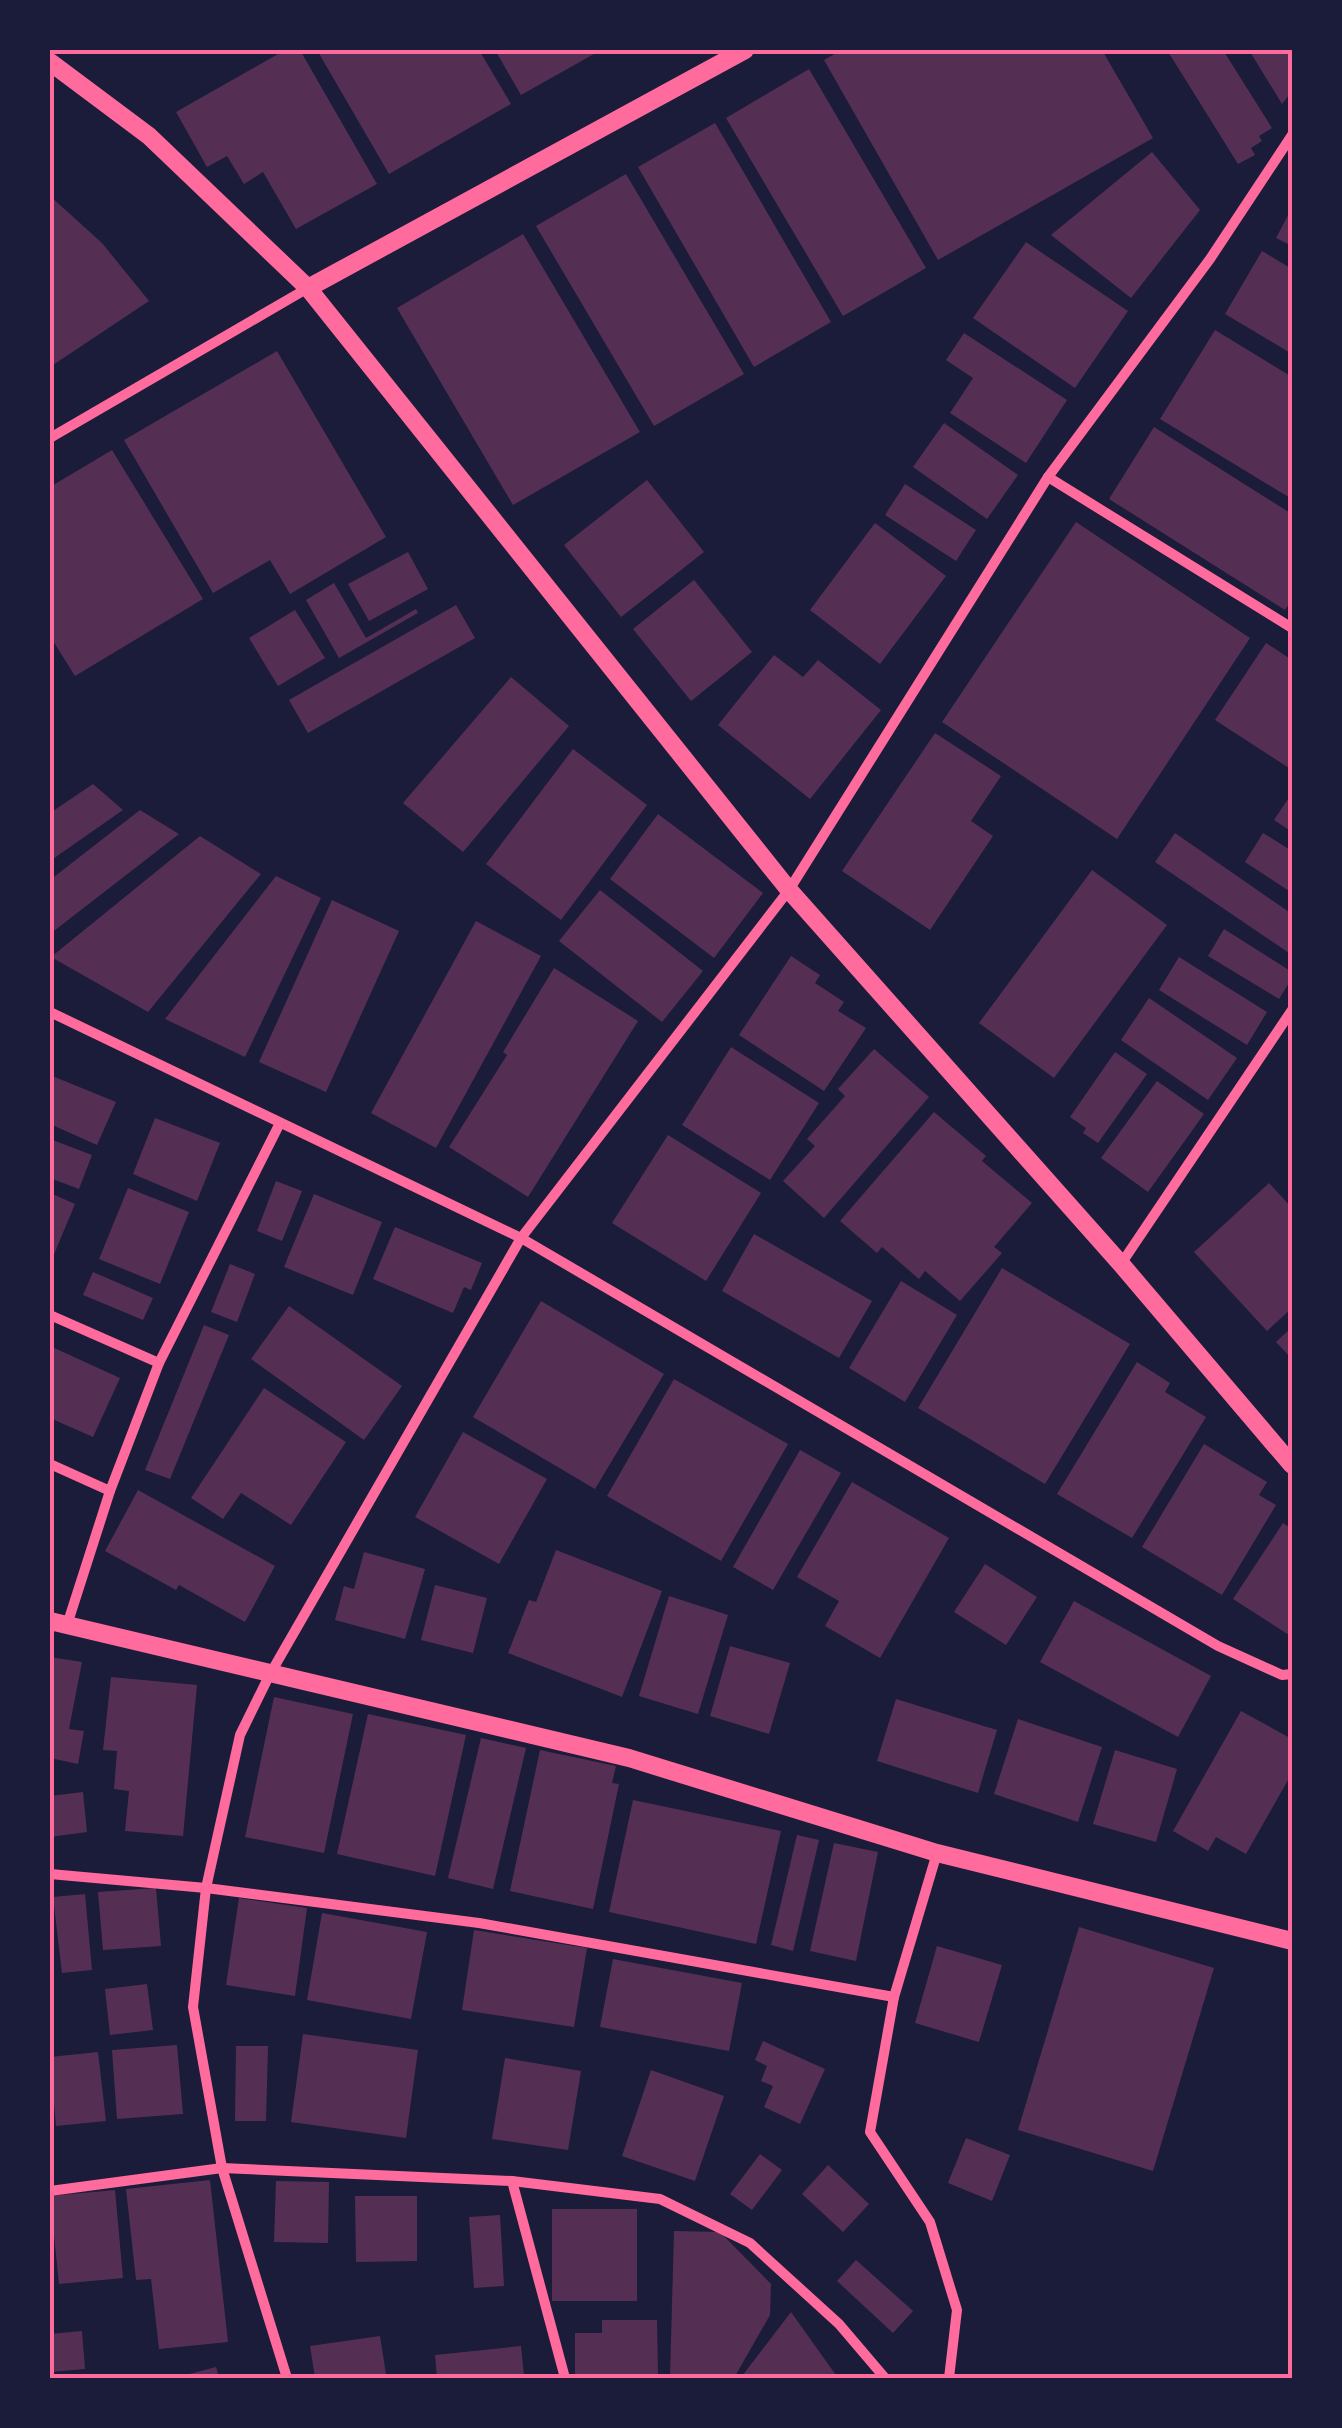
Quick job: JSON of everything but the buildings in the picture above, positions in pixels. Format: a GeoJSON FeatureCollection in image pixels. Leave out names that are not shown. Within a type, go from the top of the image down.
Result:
{"type":"FeatureCollection","features":[{"type":"Feature","properties":{"kind":"street"},"geometry":{"type":"LineString","coordinates":[[50,438],[308,288],[745,50]]}},
{"type":"Feature","properties":{"kind":"street"},"geometry":{"type":"LineString","coordinates":[[50,62],[149,136],[308,288],[789,890],[1121,1264],[1292,1466]]}},
{"type":"Feature","properties":{"kind":"street"},"geometry":{"type":"LineString","coordinates":[[287,2378],[222,2168],[194,2007],[206,1888],[240,1735],[269,1676],[520,1238],[789,890],[1048,476],[1210,258],[1292,134]]}},
{"type":"Feature","properties":{"kind":"street"},"geometry":{"type":"LineString","coordinates":[[1048,476],[1292,628]]}},
{"type":"Feature","properties":{"kind":"street"},"geometry":{"type":"LineString","coordinates":[[1121,1264],[1292,1010]]}},
{"type":"Feature","properties":{"kind":"street"},"geometry":{"type":"LineString","coordinates":[[50,1012],[520,1238],[1218,1646],[1282,1675],[1292,1674]]}},
{"type":"Feature","properties":{"kind":"street"},"geometry":{"type":"LineString","coordinates":[[280,1123],[159,1363],[58,1623],[269,1676],[629,1758],[937,1853],[1292,1941]]}},
{"type":"Feature","properties":{"kind":"street"},"geometry":{"type":"LineString","coordinates":[[50,1315],[159,1363]]}},
{"type":"Feature","properties":{"kind":"street"},"geometry":{"type":"LineString","coordinates":[[50,1464],[110,1491]]}},
{"type":"Feature","properties":{"kind":"street"},"geometry":{"type":"LineString","coordinates":[[937,1853],[894,1998],[870,2132],[930,2222],[957,2310],[948,2378]]}},
{"type":"Feature","properties":{"kind":"street"},"geometry":{"type":"LineString","coordinates":[[50,1874],[206,1888],[479,1924],[894,1998]]}},
{"type":"Feature","properties":{"kind":"street"},"geometry":{"type":"LineString","coordinates":[[50,2191],[222,2168],[512,2181],[660,2199],[750,2243],[839,2324],[885,2378]]}},
{"type":"Feature","properties":{"kind":"street"},"geometry":{"type":"LineString","coordinates":[[512,2181],[565,2378]]}}]}
